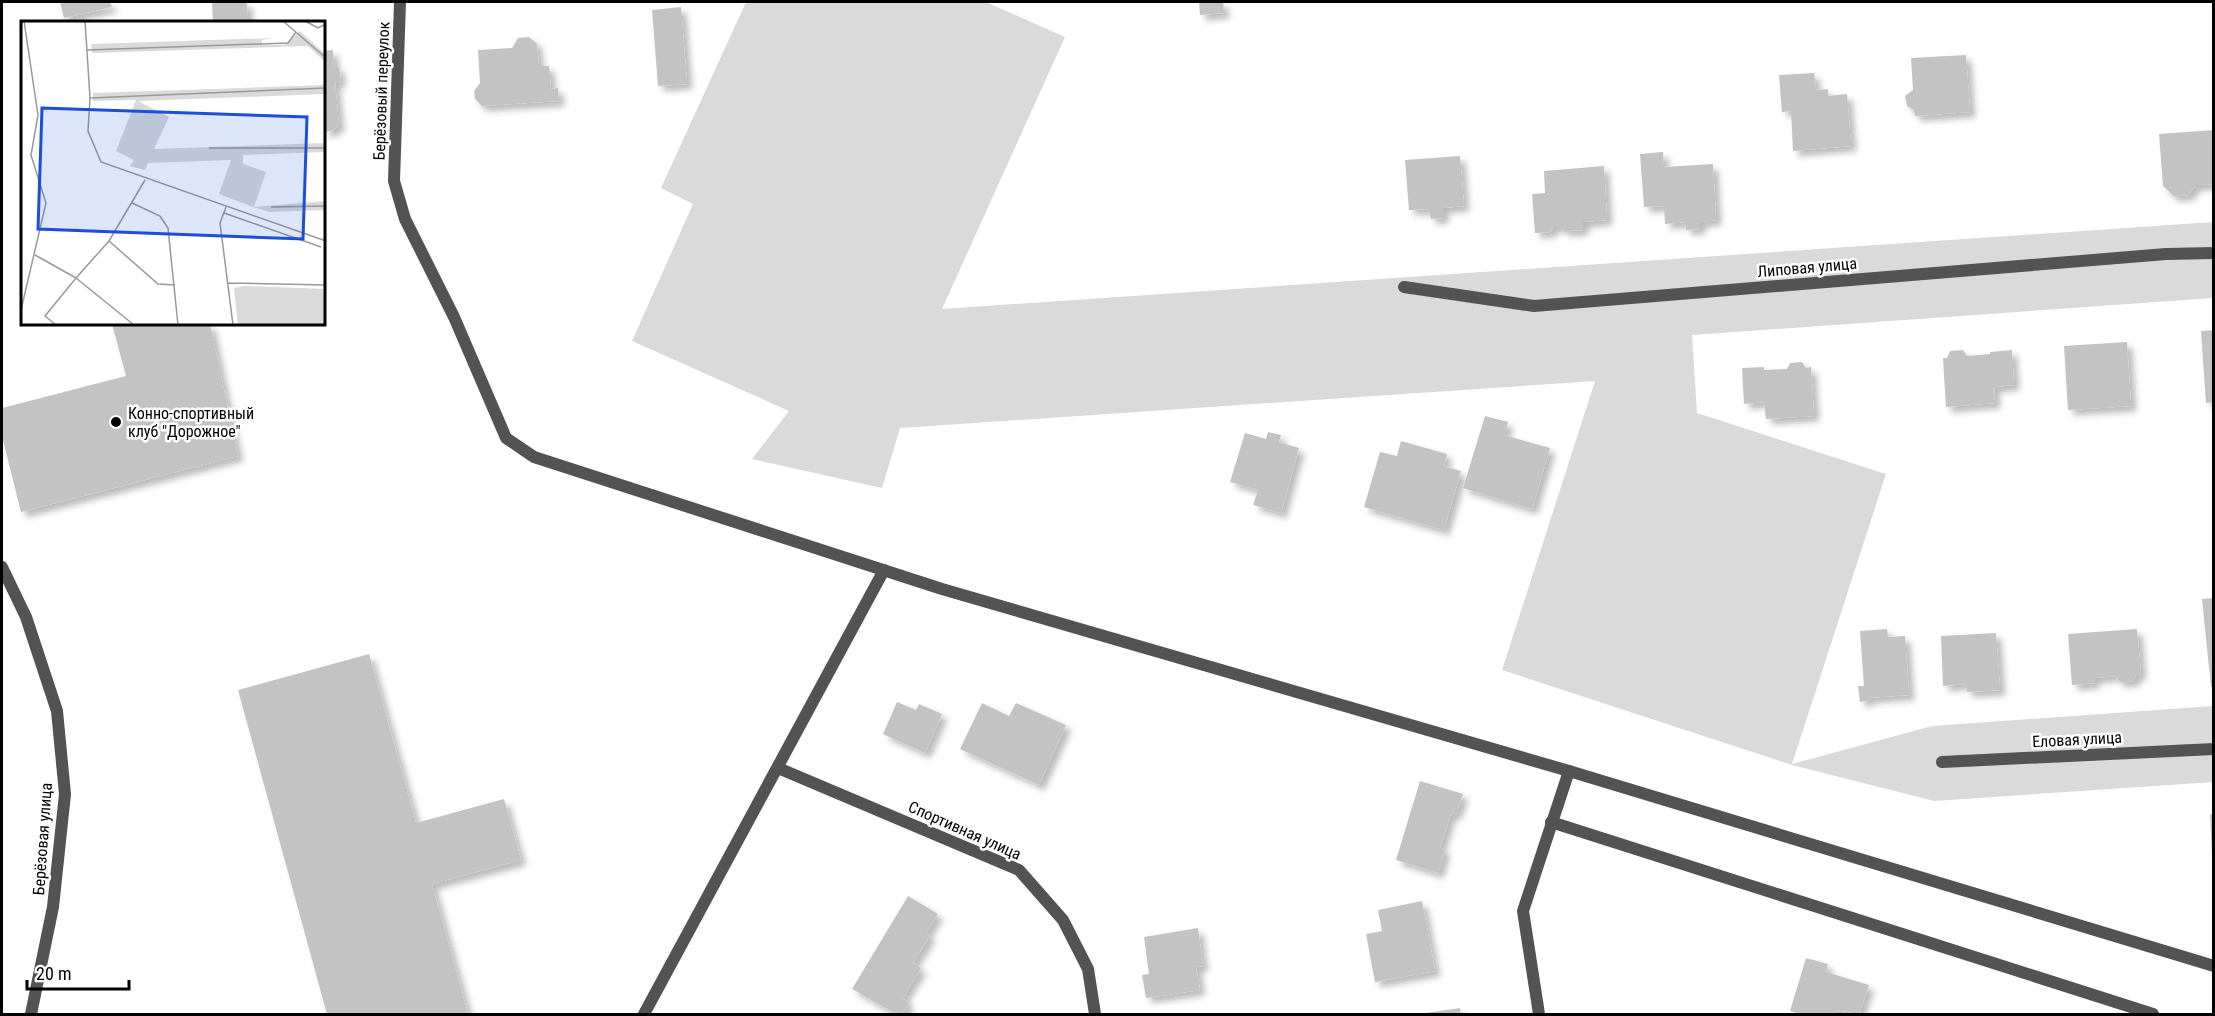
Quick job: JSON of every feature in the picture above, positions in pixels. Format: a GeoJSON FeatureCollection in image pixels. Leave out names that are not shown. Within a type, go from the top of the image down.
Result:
{"type":"FeatureCollection","features":[{"type":"Feature","properties":{"kind":"street","name":"Берёзовый переулок"},"geometry":{"type":"LineString","coordinates":[[400,2],[394,181],[405,219],[454,317],[506,438],[534,457],[942,589],[1569,771],[2214,966]]}},
{"type":"Feature","properties":{"kind":"street","name":"Липовая улица"},"geometry":{"type":"LineString","coordinates":[[1404,286],[1534,306],[2154,255],[2214,253]]}},
{"type":"Feature","properties":{"kind":"street","name":"Берёзовая улица"},"geometry":{"type":"LineString","coordinates":[[2,567],[26,617],[57,711],[65,794],[53,907],[32,1014]]}},
{"type":"Feature","properties":{"kind":"street"},"geometry":{"type":"LineString","coordinates":[[644,1014],[884,570]]}},
{"type":"Feature","properties":{"kind":"street","name":"Еловая улица"},"geometry":{"type":"LineString","coordinates":[[1942,762],[2214,749]]}},
{"type":"Feature","properties":{"kind":"street","name":"Спортивная улица"},"geometry":{"type":"LineString","coordinates":[[778,768],[1019,870],[1063,920],[1088,969],[1095,1014]]}},
{"type":"Feature","properties":{"kind":"street"},"geometry":{"type":"LineString","coordinates":[[1539,1014],[1523,911],[1569,771]]}},
{"type":"Feature","properties":{"kind":"street"},"geometry":{"type":"LineString","coordinates":[[1551,822],[2153,1014]]}},
{"type":"Feature","properties":{"kind":"shaded area"},"geometry":{"type":"Polygon","coordinates":[[[746,2],[986,2],[1065,37],[942,309],[2213,222],[2213,298],[1692,335],[1697,413],[1886,474],[1792,764],[1932,726],[2213,706],[2213,782],[1934,801],[1792,765],[1502,670],[1595,381],[900,428],[882,488],[752,459],[789,411],[632,341],[693,204],[661,188],[746,2]]]}},
{"type":"Feature","properties":{"kind":"building"},"geometry":{"type":"Polygon","coordinates":[[[60,2],[110,2],[112,7],[64,18],[60,2]]]}},
{"type":"Feature","properties":{"kind":"building"},"geometry":{"type":"Polygon","coordinates":[[[212,2],[247,2],[248,21],[213,21],[212,2]]]}},
{"type":"Feature","properties":{"kind":"building"},"geometry":{"type":"Polygon","coordinates":[[[1199,2],[1223,2],[1224,13],[1200,15],[1199,2]]]}},
{"type":"Feature","properties":{"kind":"building"},"geometry":{"type":"Polygon","coordinates":[[[681,7],[687,84],[658,86],[652,10],[681,7]]]}},
{"type":"Feature","properties":{"kind":"building"},"geometry":{"type":"Polygon","coordinates":[[[529,37],[537,44],[539,66],[549,66],[551,89],[558,88],[559,101],[482,106],[475,99],[474,91],[480,83],[478,50],[512,48],[518,38],[529,37]]]}},
{"type":"Feature","properties":{"kind":"building"},"geometry":{"type":"Polygon","coordinates":[[[333,50],[334,67],[339,67],[341,81],[335,82],[339,126],[326,132],[326,51],[333,50]]]}},
{"type":"Feature","properties":{"kind":"building"},"geometry":{"type":"Polygon","coordinates":[[[1966,55],[1970,112],[1915,116],[1914,110],[1907,106],[1905,96],[1913,90],[1911,58],[1966,55]]]}},
{"type":"Feature","properties":{"kind":"building"},"geometry":{"type":"Polygon","coordinates":[[[1814,73],[1816,90],[1828,89],[1828,96],[1847,94],[1851,146],[1793,151],[1791,111],[1782,112],[1779,75],[1814,73]]]}},
{"type":"Feature","properties":{"kind":"building"},"geometry":{"type":"Polygon","coordinates":[[[2214,130],[2214,184],[2196,185],[2188,195],[2174,196],[2163,186],[2159,134],[2214,130]]]}},
{"type":"Feature","properties":{"kind":"building"},"geometry":{"type":"Polygon","coordinates":[[[1663,152],[1664,167],[1713,164],[1716,220],[1700,222],[1700,229],[1686,230],[1685,222],[1665,224],[1664,206],[1644,207],[1640,154],[1663,152]]]}},
{"type":"Feature","properties":{"kind":"building"},"geometry":{"type":"Polygon","coordinates":[[[1460,156],[1464,206],[1443,208],[1443,218],[1431,219],[1428,209],[1409,210],[1405,160],[1460,156]]]}},
{"type":"Feature","properties":{"kind":"building"},"geometry":{"type":"Polygon","coordinates":[[[1604,166],[1607,220],[1583,222],[1583,230],[1564,231],[1562,227],[1553,227],[1550,232],[1535,233],[1532,194],[1545,193],[1544,171],[1604,166]]]}},
{"type":"Feature","properties":{"kind":"building","name":"Конно-спортивный клуб \"Дорожное\""},"geometry":{"type":"Polygon","coordinates":[[[113,326],[210,326],[238,456],[21,512],[2,436],[2,408],[126,376],[113,326]]]}},
{"type":"Feature","properties":{"kind":"building"},"geometry":{"type":"Polygon","coordinates":[[[2214,330],[2214,402],[2206,403],[2201,331],[2214,330]]]}},
{"type":"Feature","properties":{"kind":"building"},"geometry":{"type":"Polygon","coordinates":[[[2127,342],[2131,406],[2068,410],[2064,346],[2127,342]]]}},
{"type":"Feature","properties":{"kind":"building"},"geometry":{"type":"Polygon","coordinates":[[[1963,350],[1967,356],[2012,350],[2014,385],[1994,387],[1995,403],[1946,407],[1943,358],[1947,358],[1950,351],[1963,350]]]}},
{"type":"Feature","properties":{"kind":"building"},"geometry":{"type":"Polygon","coordinates":[[[1802,362],[1806,368],[1811,367],[1814,416],[1766,419],[1764,402],[1744,404],[1742,368],[1787,369],[1790,363],[1802,362]]]}},
{"type":"Feature","properties":{"kind":"building"},"geometry":{"type":"Polygon","coordinates":[[[1485,416],[1508,422],[1504,435],[1550,448],[1532,509],[1463,488],[1485,416]]]}},
{"type":"Feature","properties":{"kind":"building"},"geometry":{"type":"Polygon","coordinates":[[[1268,432],[1281,435],[1279,442],[1299,448],[1281,513],[1253,505],[1258,490],[1230,482],[1245,433],[1266,439],[1268,432]]]}},
{"type":"Feature","properties":{"kind":"building"},"geometry":{"type":"Polygon","coordinates":[[[1401,441],[1447,454],[1444,466],[1461,471],[1444,530],[1364,507],[1380,452],[1397,456],[1401,441]]]}},
{"type":"Feature","properties":{"kind":"building"},"geometry":{"type":"Polygon","coordinates":[[[2214,598],[2214,687],[2211,687],[2202,599],[2214,598]]]}},
{"type":"Feature","properties":{"kind":"building"},"geometry":{"type":"Polygon","coordinates":[[[1887,629],[1888,637],[1905,636],[1909,695],[1867,698],[1867,701],[1860,702],[1858,686],[1864,686],[1860,631],[1887,629]]]}},
{"type":"Feature","properties":{"kind":"building"},"geometry":{"type":"Polygon","coordinates":[[[2137,629],[2141,674],[2136,675],[2133,681],[2120,682],[2115,676],[2094,678],[2095,683],[2072,685],[2068,634],[2137,629]]]}},
{"type":"Feature","properties":{"kind":"building"},"geometry":{"type":"Polygon","coordinates":[[[1996,633],[2000,690],[1967,692],[1966,684],[1943,686],[1941,636],[1996,633]]]}},
{"type":"Feature","properties":{"kind":"building"},"geometry":{"type":"Polygon","coordinates":[[[369,654],[416,823],[504,799],[521,860],[432,884],[468,1014],[327,1014],[238,690],[369,654]]]}},
{"type":"Feature","properties":{"kind":"building"},"geometry":{"type":"Polygon","coordinates":[[[897,702],[916,710],[919,704],[942,714],[925,753],[883,734],[897,702]]]}},
{"type":"Feature","properties":{"kind":"building"},"geometry":{"type":"Polygon","coordinates":[[[982,703],[1009,716],[1016,703],[1066,725],[1039,785],[960,749],[982,703]]]}},
{"type":"Feature","properties":{"kind":"building"},"geometry":{"type":"Polygon","coordinates":[[[1420,781],[1463,794],[1456,814],[1451,813],[1440,848],[1445,850],[1438,873],[1396,860],[1420,781]]]}},
{"type":"Feature","properties":{"kind":"building"},"geometry":{"type":"Polygon","coordinates":[[[2210,814],[2214,814],[2214,856],[2212,857],[2210,814]]]}},
{"type":"Feature","properties":{"kind":"building"},"geometry":{"type":"Polygon","coordinates":[[[908,896],[938,914],[926,933],[930,936],[913,963],[921,968],[903,998],[909,1003],[902,1014],[896,1014],[852,989],[908,896]]]}},
{"type":"Feature","properties":{"kind":"building"},"geometry":{"type":"Polygon","coordinates":[[[1422,901],[1435,971],[1375,982],[1366,934],[1382,931],[1378,910],[1422,901]]]}},
{"type":"Feature","properties":{"kind":"building"},"geometry":{"type":"Polygon","coordinates":[[[1198,928],[1203,966],[1196,967],[1200,990],[1146,998],[1142,975],[1149,974],[1144,937],[1198,928]]]}},
{"type":"Feature","properties":{"kind":"building"},"geometry":{"type":"Polygon","coordinates":[[[1806,958],[1828,964],[1826,972],[1869,985],[1859,1014],[1838,1010],[1837,1014],[1800,1014],[1790,1011],[1806,958]]]}},
{"type":"Feature","properties":{"kind":"building"},"geometry":{"type":"Polygon","coordinates":[[[1460,1008],[1461,1014],[1426,1014],[1426,1013],[1460,1008]]]}},
{"type":"Feature","properties":{"kind":"place","name":"Конно-спортивный клуб \"Дорожное\""},"geometry":{"type":"Point","coordinates":[116,422]}}]}
